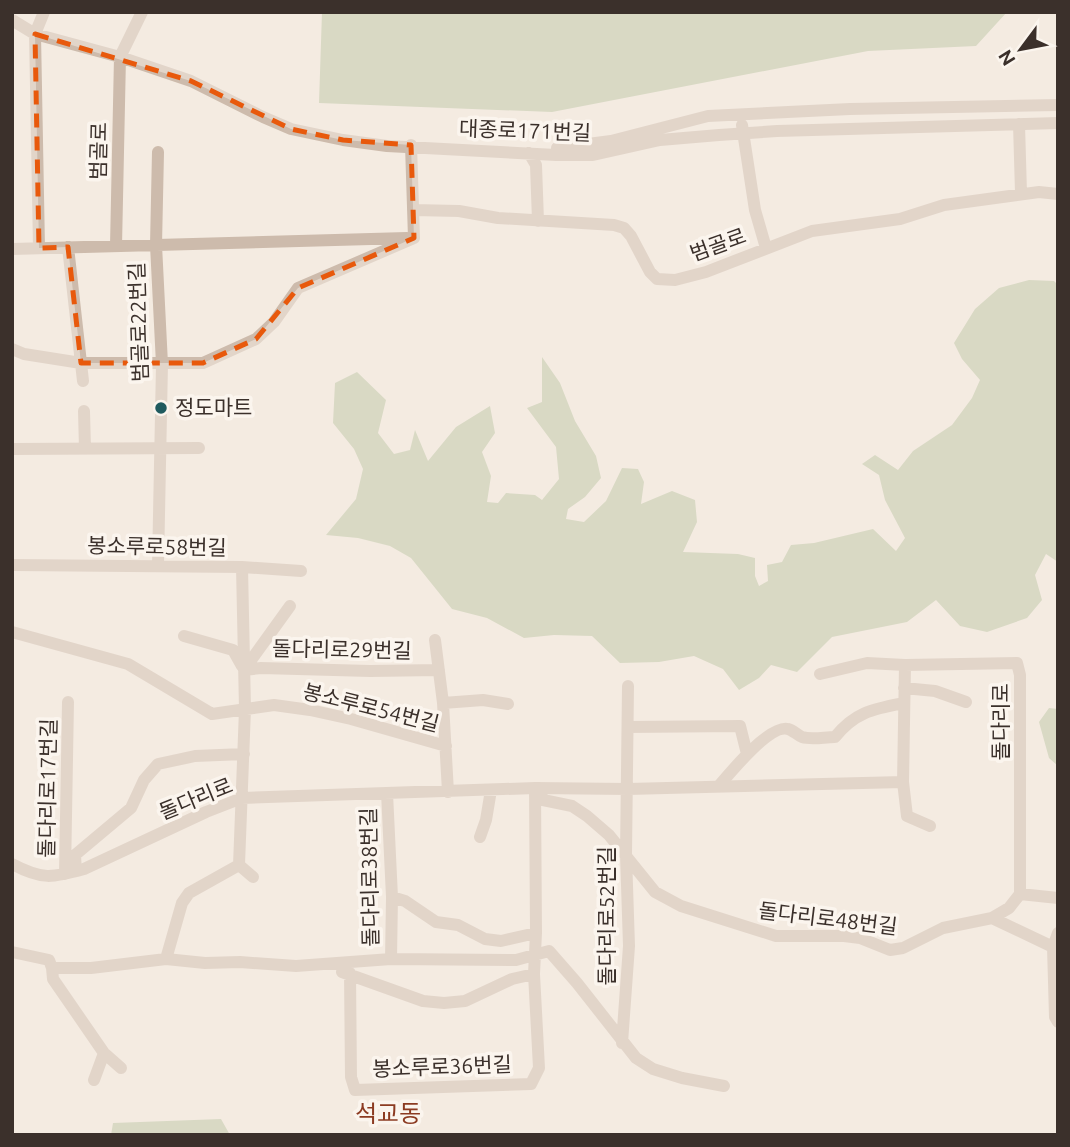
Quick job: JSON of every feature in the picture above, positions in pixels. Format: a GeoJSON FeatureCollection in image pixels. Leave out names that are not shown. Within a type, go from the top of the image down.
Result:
{"type":"FeatureCollection","features":[{"type":"Feature","properties":{"kind":"street"},"geometry":{"type":"LineString","coordinates":[[39,248],[35,34],[44,12]]}},
{"type":"Feature","properties":{"kind":"street"},"geometry":{"type":"LineString","coordinates":[[120,57],[142,12]]}},
{"type":"Feature","properties":{"kind":"street","name":"대종로171번길"},"geometry":{"type":"LineString","coordinates":[[12,20],[35,34],[120,57],[191,81],[291,129],[343,140],[387,145],[593,155],[660,140],[743,133],[1058,123]]}},
{"type":"Feature","properties":{"kind":"street","name":"범골로"},"geometry":{"type":"LineString","coordinates":[[116,246],[120,57]]}},
{"type":"Feature","properties":{"kind":"street"},"geometry":{"type":"LineString","coordinates":[[538,221],[536,165],[529,153],[611,141],[708,116],[850,109],[1058,105]]}},
{"type":"Feature","properties":{"kind":"street"},"geometry":{"type":"LineString","coordinates":[[740,114],[755,210],[766,248]]}},
{"type":"Feature","properties":{"kind":"street"},"geometry":{"type":"LineString","coordinates":[[1019,124],[1021,193]]}},
{"type":"Feature","properties":{"kind":"street"},"geometry":{"type":"LineString","coordinates":[[411,145],[414,238]]}},
{"type":"Feature","properties":{"kind":"street","name":"범골로22번길"},"geometry":{"type":"LineString","coordinates":[[158,152],[156,245],[162,364],[158,565]]}},
{"type":"Feature","properties":{"kind":"street","name":"범골로"},"geometry":{"type":"LineString","coordinates":[[413,210],[459,211],[498,218],[614,225],[631,236],[650,272],[657,279],[674,280],[706,272],[824,229],[889,222],[944,205],[1021,193],[1058,194]]}},
{"type":"Feature","properties":{"kind":"street"},"geometry":{"type":"LineString","coordinates":[[12,249],[414,238]]}},
{"type":"Feature","properties":{"kind":"street"},"geometry":{"type":"LineString","coordinates":[[12,349],[24,354],[82,363],[203,363],[256,340],[274,323],[298,288],[414,238]]}},
{"type":"Feature","properties":{"kind":"street"},"geometry":{"type":"LineString","coordinates":[[68,247],[83,381]]}},
{"type":"Feature","properties":{"kind":"street"},"geometry":{"type":"LineString","coordinates":[[84,411],[85,449]]}},
{"type":"Feature","properties":{"kind":"street"},"geometry":{"type":"LineString","coordinates":[[12,449],[199,449]]}},
{"type":"Feature","properties":{"kind":"street","name":"봉소루로58번길"},"geometry":{"type":"LineString","coordinates":[[12,565],[158,565],[301,571]]}},
{"type":"Feature","properties":{"kind":"street","name":"돌다리로29번길"},"geometry":{"type":"LineString","coordinates":[[239,865],[245,709],[242,567]]}},
{"type":"Feature","properties":{"kind":"street"},"geometry":{"type":"LineString","coordinates":[[244,670],[290,606]]}},
{"type":"Feature","properties":{"kind":"street","name":"봉소루로54번길"},"geometry":{"type":"LineString","coordinates":[[12,632],[128,664],[212,714],[274,705],[351,719],[446,746]]}},
{"type":"Feature","properties":{"kind":"street","name":"돌다리로29번길"},"geometry":{"type":"LineString","coordinates":[[184,636],[233,650],[244,670]]}},
{"type":"Feature","properties":{"kind":"street"},"geometry":{"type":"LineString","coordinates":[[435,640],[443,703],[448,792]]}},
{"type":"Feature","properties":{"kind":"street","name":"돌다리로"},"geometry":{"type":"LineString","coordinates":[[820,674],[867,663],[1017,663],[1020,675],[1020,894]]}},
{"type":"Feature","properties":{"kind":"street"},"geometry":{"type":"LineString","coordinates":[[905,665],[903,782],[907,816],[930,826]]}},
{"type":"Feature","properties":{"kind":"street","name":"돌다리로29번길"},"geometry":{"type":"LineString","coordinates":[[244,670],[439,670]]}},
{"type":"Feature","properties":{"kind":"street"},"geometry":{"type":"LineString","coordinates":[[628,687],[628,789]]}},
{"type":"Feature","properties":{"kind":"street","name":"돌다리로"},"geometry":{"type":"LineString","coordinates":[[904,688],[935,691],[966,702]]}},
{"type":"Feature","properties":{"kind":"street"},"geometry":{"type":"LineString","coordinates":[[443,703],[483,700],[508,704]]}},
{"type":"Feature","properties":{"kind":"street","name":"돌다리로17번길"},"geometry":{"type":"LineString","coordinates":[[68,702],[71,873]]}},
{"type":"Feature","properties":{"kind":"street"},"geometry":{"type":"LineString","coordinates":[[718,787],[747,754],[780,729],[788,729],[808,739],[835,737],[847,722],[860,714],[904,703]]}},
{"type":"Feature","properties":{"kind":"street"},"geometry":{"type":"LineString","coordinates":[[628,727],[740,726],[747,754]]}},
{"type":"Feature","properties":{"kind":"street"},"geometry":{"type":"LineString","coordinates":[[71,873],[75,855],[131,808],[144,780],[158,764],[195,756],[244,754]]}},
{"type":"Feature","properties":{"kind":"street","name":"돌다리로"},"geometry":{"type":"LineString","coordinates":[[12,864],[36,877],[71,873],[206,812],[242,799],[537,788],[628,789],[903,782]]}},
{"type":"Feature","properties":{"kind":"street"},"geometry":{"type":"LineString","coordinates":[[318,966],[350,973],[423,1001],[444,1003],[465,1001],[512,979],[534,974],[537,788]]}},
{"type":"Feature","properties":{"kind":"street","name":"돌다리로48번길"},"geometry":{"type":"LineString","coordinates":[[537,788],[543,800],[572,806],[610,835],[656,892],[681,906],[776,936],[844,936],[890,950],[903,948],[943,928],[992,918],[1009,908],[1020,894]]}},
{"type":"Feature","properties":{"kind":"street","name":"돌다리로52번길"},"geometry":{"type":"LineString","coordinates":[[622,1043],[629,946],[626,855],[628,789]]}},
{"type":"Feature","properties":{"kind":"street"},"geometry":{"type":"LineString","coordinates":[[480,837],[491,790]]}},
{"type":"Feature","properties":{"kind":"street","name":"돌다리로38번길"},"geometry":{"type":"LineString","coordinates":[[387,793],[392,897],[391,959]]}},
{"type":"Feature","properties":{"kind":"street"},"geometry":{"type":"LineString","coordinates":[[166,959],[182,903],[189,893],[239,865],[253,877]]}},
{"type":"Feature","properties":{"kind":"street"},"geometry":{"type":"LineString","coordinates":[[1020,894],[1058,898]]}},
{"type":"Feature","properties":{"kind":"street"},"geometry":{"type":"LineString","coordinates":[[392,897],[405,901],[436,922],[458,925],[485,939],[500,941],[536,933]]}},
{"type":"Feature","properties":{"kind":"street"},"geometry":{"type":"LineString","coordinates":[[992,918],[1053,947]]}},
{"type":"Feature","properties":{"kind":"street"},"geometry":{"type":"LineString","coordinates":[[1058,933],[1053,947],[1055,1017],[1058,1022]]}},
{"type":"Feature","properties":{"kind":"street"},"geometry":{"type":"LineString","coordinates":[[52,968],[91,968],[166,959],[205,963],[318,966],[391,959],[516,960],[549,951],[636,1058],[653,1069],[724,1086]]}},
{"type":"Feature","properties":{"kind":"street"},"geometry":{"type":"LineString","coordinates":[[12,952],[49,960],[53,979],[104,1053],[121,1068]]}},
{"type":"Feature","properties":{"kind":"street","name":"봉소루로36번길"},"geometry":{"type":"LineString","coordinates":[[350,973],[351,1077],[355,1090],[531,1084],[539,1068],[534,974]]}},
{"type":"Feature","properties":{"kind":"street"},"geometry":{"type":"LineString","coordinates":[[94,1080],[104,1053]]}},
{"type":"Feature","properties":{"kind":"highlighted area"},"geometry":{"type":"Polygon","coordinates":[[[35,34],[191,81],[291,129],[343,140],[411,145],[414,238],[298,288],[256,339],[203,363],[81,363],[68,247],[39,248],[35,34]]]}},
{"type":"Feature","properties":{"kind":"green space"},"geometry":{"type":"Polygon","coordinates":[[[322,12],[1007,12],[976,46],[868,51],[552,112],[319,103],[322,12]]]}},
{"type":"Feature","properties":{"kind":"green space"},"geometry":{"type":"Polygon","coordinates":[[[1029,280],[1054,281],[1058,285],[1058,562],[1046,554],[1035,575],[1042,600],[1027,618],[987,632],[960,626],[936,600],[907,622],[832,637],[797,672],[771,665],[759,678],[739,690],[723,669],[694,656],[659,662],[620,663],[592,636],[554,635],[524,638],[487,618],[452,609],[411,558],[390,546],[358,538],[326,535],[356,499],[363,469],[354,449],[333,423],[335,383],[357,372],[386,400],[378,433],[394,454],[410,450],[415,430],[428,461],[456,427],[490,406],[495,433],[482,452],[491,476],[487,502],[498,503],[506,493],[535,495],[542,500],[559,479],[556,447],[527,408],[542,402],[542,357],[560,383],[575,421],[596,456],[601,478],[585,497],[568,509],[566,519],[584,522],[606,501],[622,468],[638,469],[644,482],[641,504],[672,491],[695,500],[697,522],[683,552],[738,554],[755,558],[755,576],[759,586],[768,581],[767,565],[782,562],[791,545],[814,543],[873,529],[896,551],[905,538],[885,500],[879,475],[862,464],[875,455],[898,470],[913,451],[952,425],[972,398],[980,380],[962,359],[954,343],[975,309],[999,288],[1029,280]]]}},
{"type":"Feature","properties":{"kind":"green space"},"geometry":{"type":"Polygon","coordinates":[[[1049,708],[1058,709],[1058,766],[1049,758],[1039,722],[1049,708]]]}},
{"type":"Feature","properties":{"kind":"green space"},"geometry":{"type":"Polygon","coordinates":[[[221,1119],[230,1135],[111,1135],[113,1123],[221,1119]]]}},
{"type":"Feature","properties":{"kind":"place","name":"정도마트"},"geometry":{"type":"Point","coordinates":[161,408]}},
{"type":"Feature","properties":{"kind":"district","name":"석교동"},"geometry":{"type":"Point","coordinates":[388,1114]}}]}
